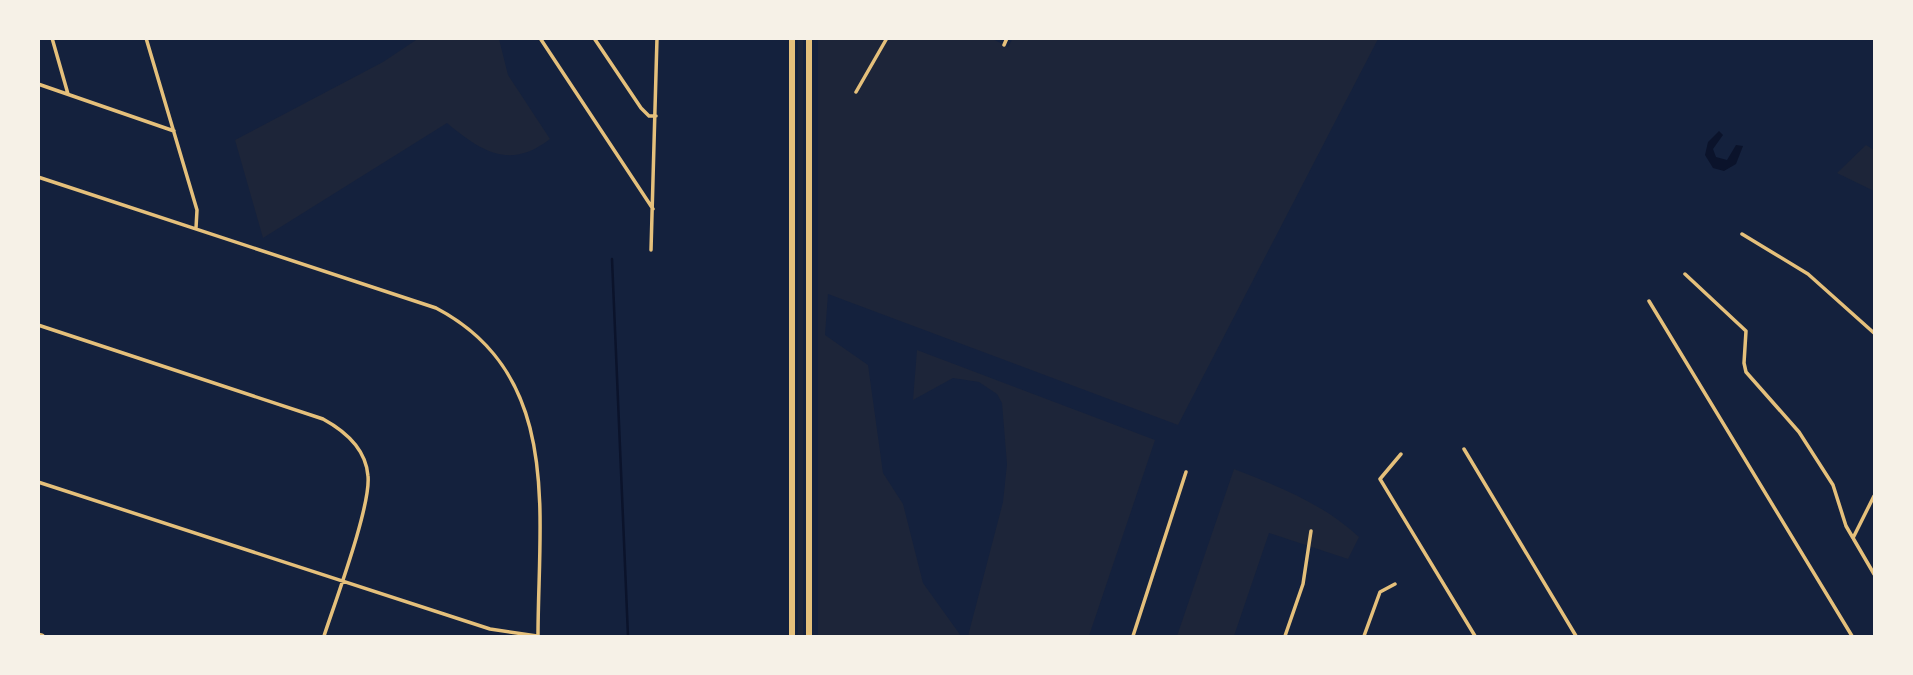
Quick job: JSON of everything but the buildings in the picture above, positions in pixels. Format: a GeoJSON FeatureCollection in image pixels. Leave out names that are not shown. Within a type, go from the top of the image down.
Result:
{"type":"FeatureCollection","features":[{"type":"Feature","properties":{"kind":"highway"},"geometry":{"type":"LineString","coordinates":[[792,38],[792,636]]}},
{"type":"Feature","properties":{"kind":"highway"},"geometry":{"type":"LineString","coordinates":[[809,38],[809,636]]}},
{"type":"Feature","properties":{"kind":"street"},"geometry":{"type":"LineString","coordinates":[[52,38],[68,94]]}},
{"type":"Feature","properties":{"kind":"street"},"geometry":{"type":"LineString","coordinates":[[146,38],[197,210],[196,228]]}},
{"type":"Feature","properties":{"kind":"street"},"geometry":{"type":"LineString","coordinates":[[540,38],[653,209]]}},
{"type":"Feature","properties":{"kind":"street"},"geometry":{"type":"LineString","coordinates":[[594,38],[641,108],[649,116],[656,116]]}},
{"type":"Feature","properties":{"kind":"street"},"geometry":{"type":"LineString","coordinates":[[651,250],[657,38]]}},
{"type":"Feature","properties":{"kind":"street"},"geometry":{"type":"LineString","coordinates":[[856,92],[887,38]]}},
{"type":"Feature","properties":{"kind":"street"},"geometry":{"type":"LineString","coordinates":[[1004,45],[1007,38]]}},
{"type":"Feature","properties":{"kind":"street"},"geometry":{"type":"LineString","coordinates":[[38,84],[174,131]]}},
{"type":"Feature","properties":{"kind":"street"},"geometry":{"type":"LineString","coordinates":[[38,177],[436,308],[472,333],[498,359],[514,383],[535,439],[538,636],[490,629],[38,481]]}},
{"type":"Feature","properties":{"kind":"street"},"geometry":{"type":"LineString","coordinates":[[1742,234],[1808,274],[1874,333]]}},
{"type":"Feature","properties":{"kind":"street"},"geometry":{"type":"LineString","coordinates":[[1685,274],[1746,331],[1744,368],[1788,418],[1833,485],[1853,538],[1874,574]]}},
{"type":"Feature","properties":{"kind":"street"},"geometry":{"type":"LineString","coordinates":[[1649,301],[1852,636]]}},
{"type":"Feature","properties":{"kind":"street"},"geometry":{"type":"LineString","coordinates":[[38,325],[323,419],[338,428],[361,453],[369,478],[368,494],[324,636]]}},
{"type":"Feature","properties":{"kind":"street"},"geometry":{"type":"LineString","coordinates":[[1464,449],[1576,636]]}},
{"type":"Feature","properties":{"kind":"street"},"geometry":{"type":"LineString","coordinates":[[1401,454],[1380,479],[1475,636]]}},
{"type":"Feature","properties":{"kind":"street"},"geometry":{"type":"LineString","coordinates":[[1133,636],[1186,472]]}},
{"type":"Feature","properties":{"kind":"street"},"geometry":{"type":"LineString","coordinates":[[1853,538],[1874,496]]}},
{"type":"Feature","properties":{"kind":"street"},"geometry":{"type":"LineString","coordinates":[[1285,636],[1303,584],[1311,531]]}},
{"type":"Feature","properties":{"kind":"street"},"geometry":{"type":"LineString","coordinates":[[1364,636],[1380,593],[1395,584]]}},
{"type":"Feature","properties":{"kind":"shaded area"},"geometry":{"type":"Polygon","coordinates":[[[419,38],[499,39],[508,75],[550,139],[522,154],[497,154],[472,142],[447,123],[263,238],[235,140],[383,62],[419,38]]]}},
{"type":"Feature","properties":{"kind":"shaded area"},"geometry":{"type":"Polygon","coordinates":[[[803,38],[803,636],[798,636],[798,39],[803,38]]]}},
{"type":"Feature","properties":{"kind":"shaded area"},"geometry":{"type":"Polygon","coordinates":[[[991,38],[1008,47],[1013,38],[1378,39],[1178,425],[828,294],[825,335],[868,365],[883,473],[903,504],[923,583],[961,636],[818,636],[818,39],[991,38]]]}},
{"type":"Feature","properties":{"kind":"shaded area"},"geometry":{"type":"Polygon","coordinates":[[[1719,131],[1723,135],[1713,149],[1716,157],[1727,160],[1736,145],[1743,146],[1736,164],[1724,171],[1713,168],[1705,155],[1708,142],[1719,131]]]}},
{"type":"Feature","properties":{"kind":"shaded area"},"geometry":{"type":"Polygon","coordinates":[[[1866,145],[1874,150],[1874,191],[1837,173],[1866,145]]]}},
{"type":"Feature","properties":{"kind":"shaded area"},"geometry":{"type":"Polygon","coordinates":[[[917,350],[1155,440],[1089,636],[968,636],[1003,502],[1007,464],[1002,403],[997,394],[979,382],[953,378],[913,400],[917,350]]]}},
{"type":"Feature","properties":{"kind":"shaded area"},"geometry":{"type":"Polygon","coordinates":[[[1234,469],[1315,505],[1359,537],[1348,559],[1269,533],[1234,636],[1177,636],[1234,469]]]}},
{"type":"Feature","properties":{"kind":"waterway"},"geometry":{"type":"LineString","coordinates":[[612,259],[628,636]]}}]}
